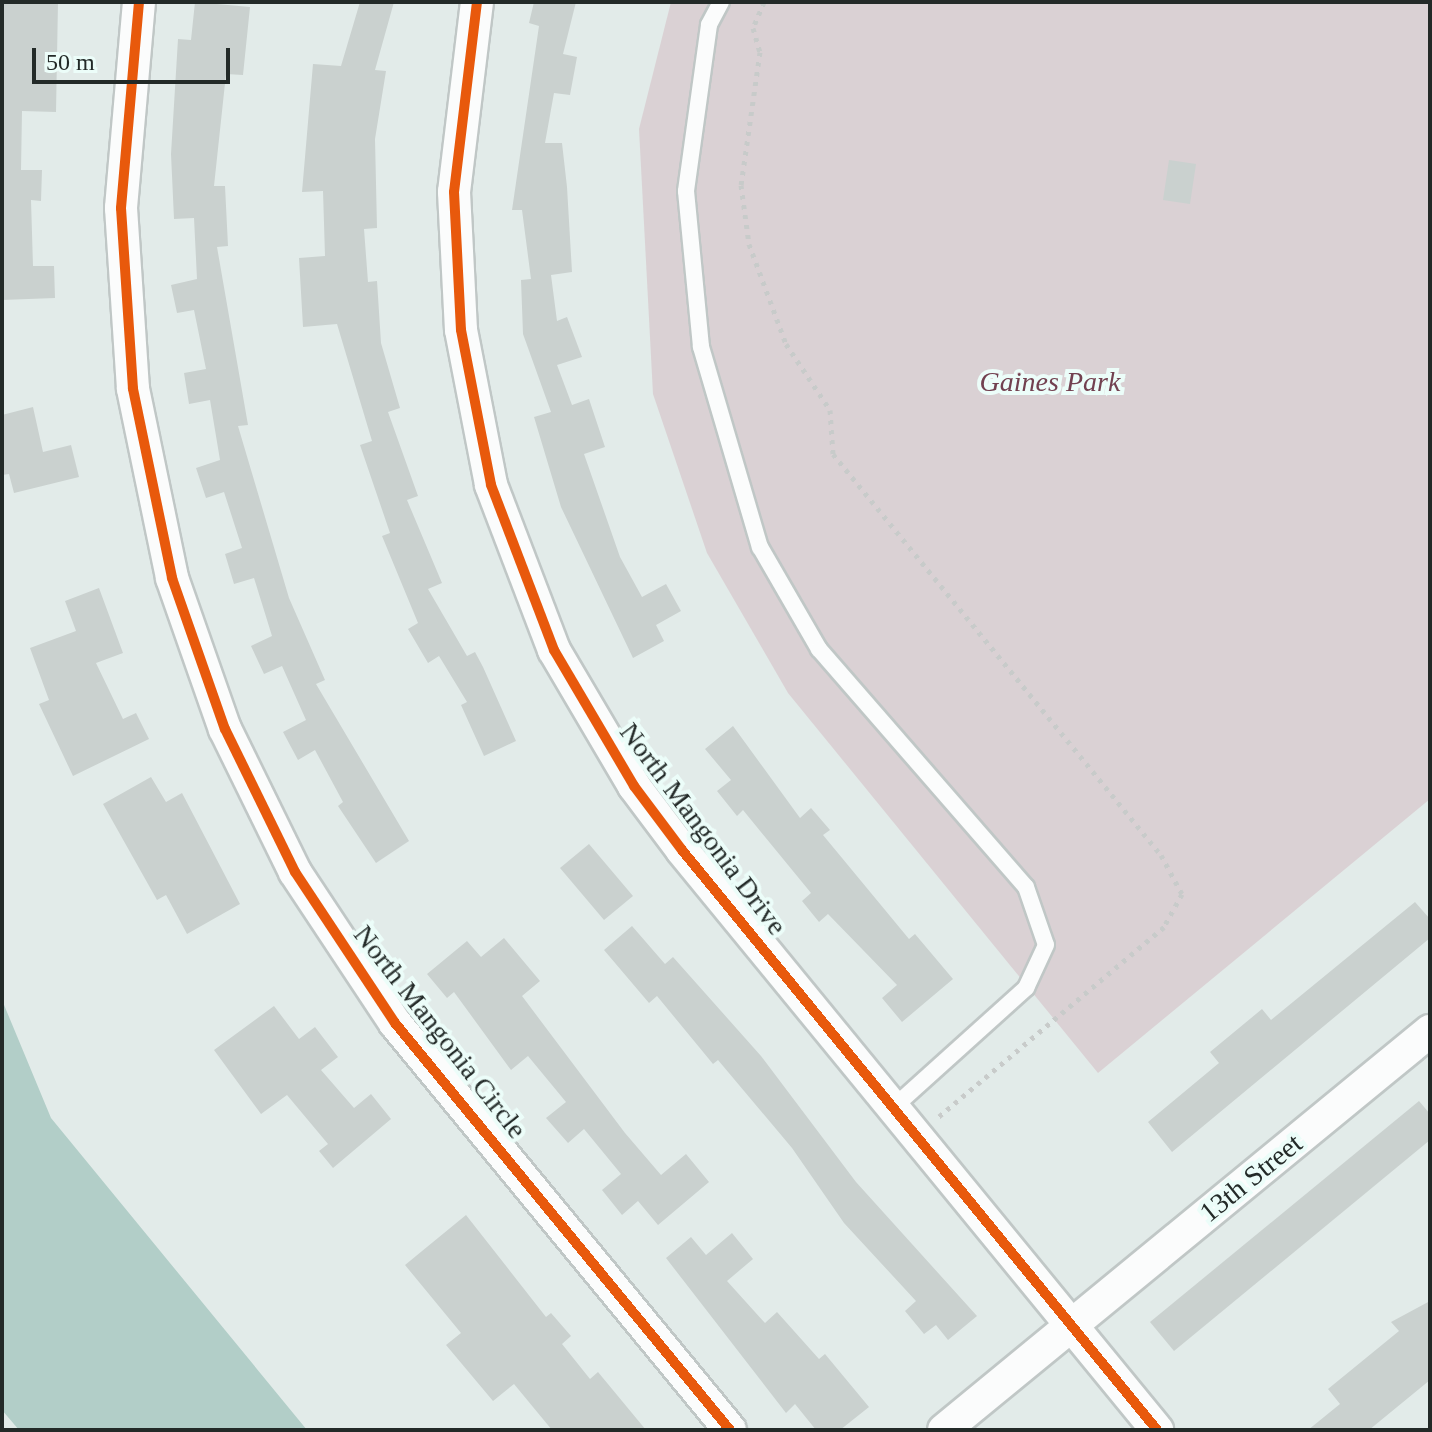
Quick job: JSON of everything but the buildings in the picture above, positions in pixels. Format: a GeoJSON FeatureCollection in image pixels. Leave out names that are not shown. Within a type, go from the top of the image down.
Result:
{"type":"FeatureCollection","features":[{"type":"Feature","properties":{"kind":"street","name":"North Mangonia Circle"},"geometry":{"type":"LineString","coordinates":[[139,2],[121,208],[133,389],[172,578],[225,729],[295,872],[395,1023],[730,1430]]}},
{"type":"Feature","properties":{"kind":"street","name":"North Mangonia Drive"},"geometry":{"type":"LineString","coordinates":[[477,2],[459,114],[455,251],[473,408],[516,560],[554,650],[634,786],[1157,1430]]}},
{"type":"Feature","properties":{"kind":"street","name":"13th Street"},"geometry":{"type":"LineString","coordinates":[[1072,1325],[1430,1031]]}},
{"type":"Feature","properties":{"kind":"street"},"geometry":{"type":"LineString","coordinates":[[944,1430],[1072,1325]]}},
{"type":"Feature","properties":{"kind":"lane"},"geometry":{"type":"LineString","coordinates":[[721,2],[709,25],[686,191],[701,347],[760,547],[819,649],[1026,887],[1046,945],[1026,988],[894,1107]]}},
{"type":"Feature","properties":{"kind":"path"},"geometry":{"type":"LineString","coordinates":[[764,2],[753,28],[760,52],[741,185],[749,244],[786,344],[830,410],[833,454],[1161,855],[1182,894],[1164,927],[916,1135]]}},
{"type":"Feature","properties":{"kind":"green space","name":"Gaines Park"},"geometry":{"type":"Polygon","coordinates":[[[671,2],[1430,2],[1430,799],[1098,1073],[788,693],[707,553],[653,394],[639,129],[671,2]]]}},
{"type":"Feature","properties":{"kind":"shaded area"},"geometry":{"type":"Polygon","coordinates":[[[2,1000],[51,1118],[307,1430],[19,1430],[2,1410],[2,1000]]]}},
{"type":"Feature","properties":{"kind":"cycle path"},"geometry":{"type":"LineString","coordinates":[[139,2],[121,208],[133,389],[172,578],[225,729],[295,872],[395,1023],[730,1430]]}},
{"type":"Feature","properties":{"kind":"cycle path"},"geometry":{"type":"LineString","coordinates":[[477,2],[454,192],[461,330],[491,485],[554,650],[634,786],[682,850],[1157,1430]]}}]}
